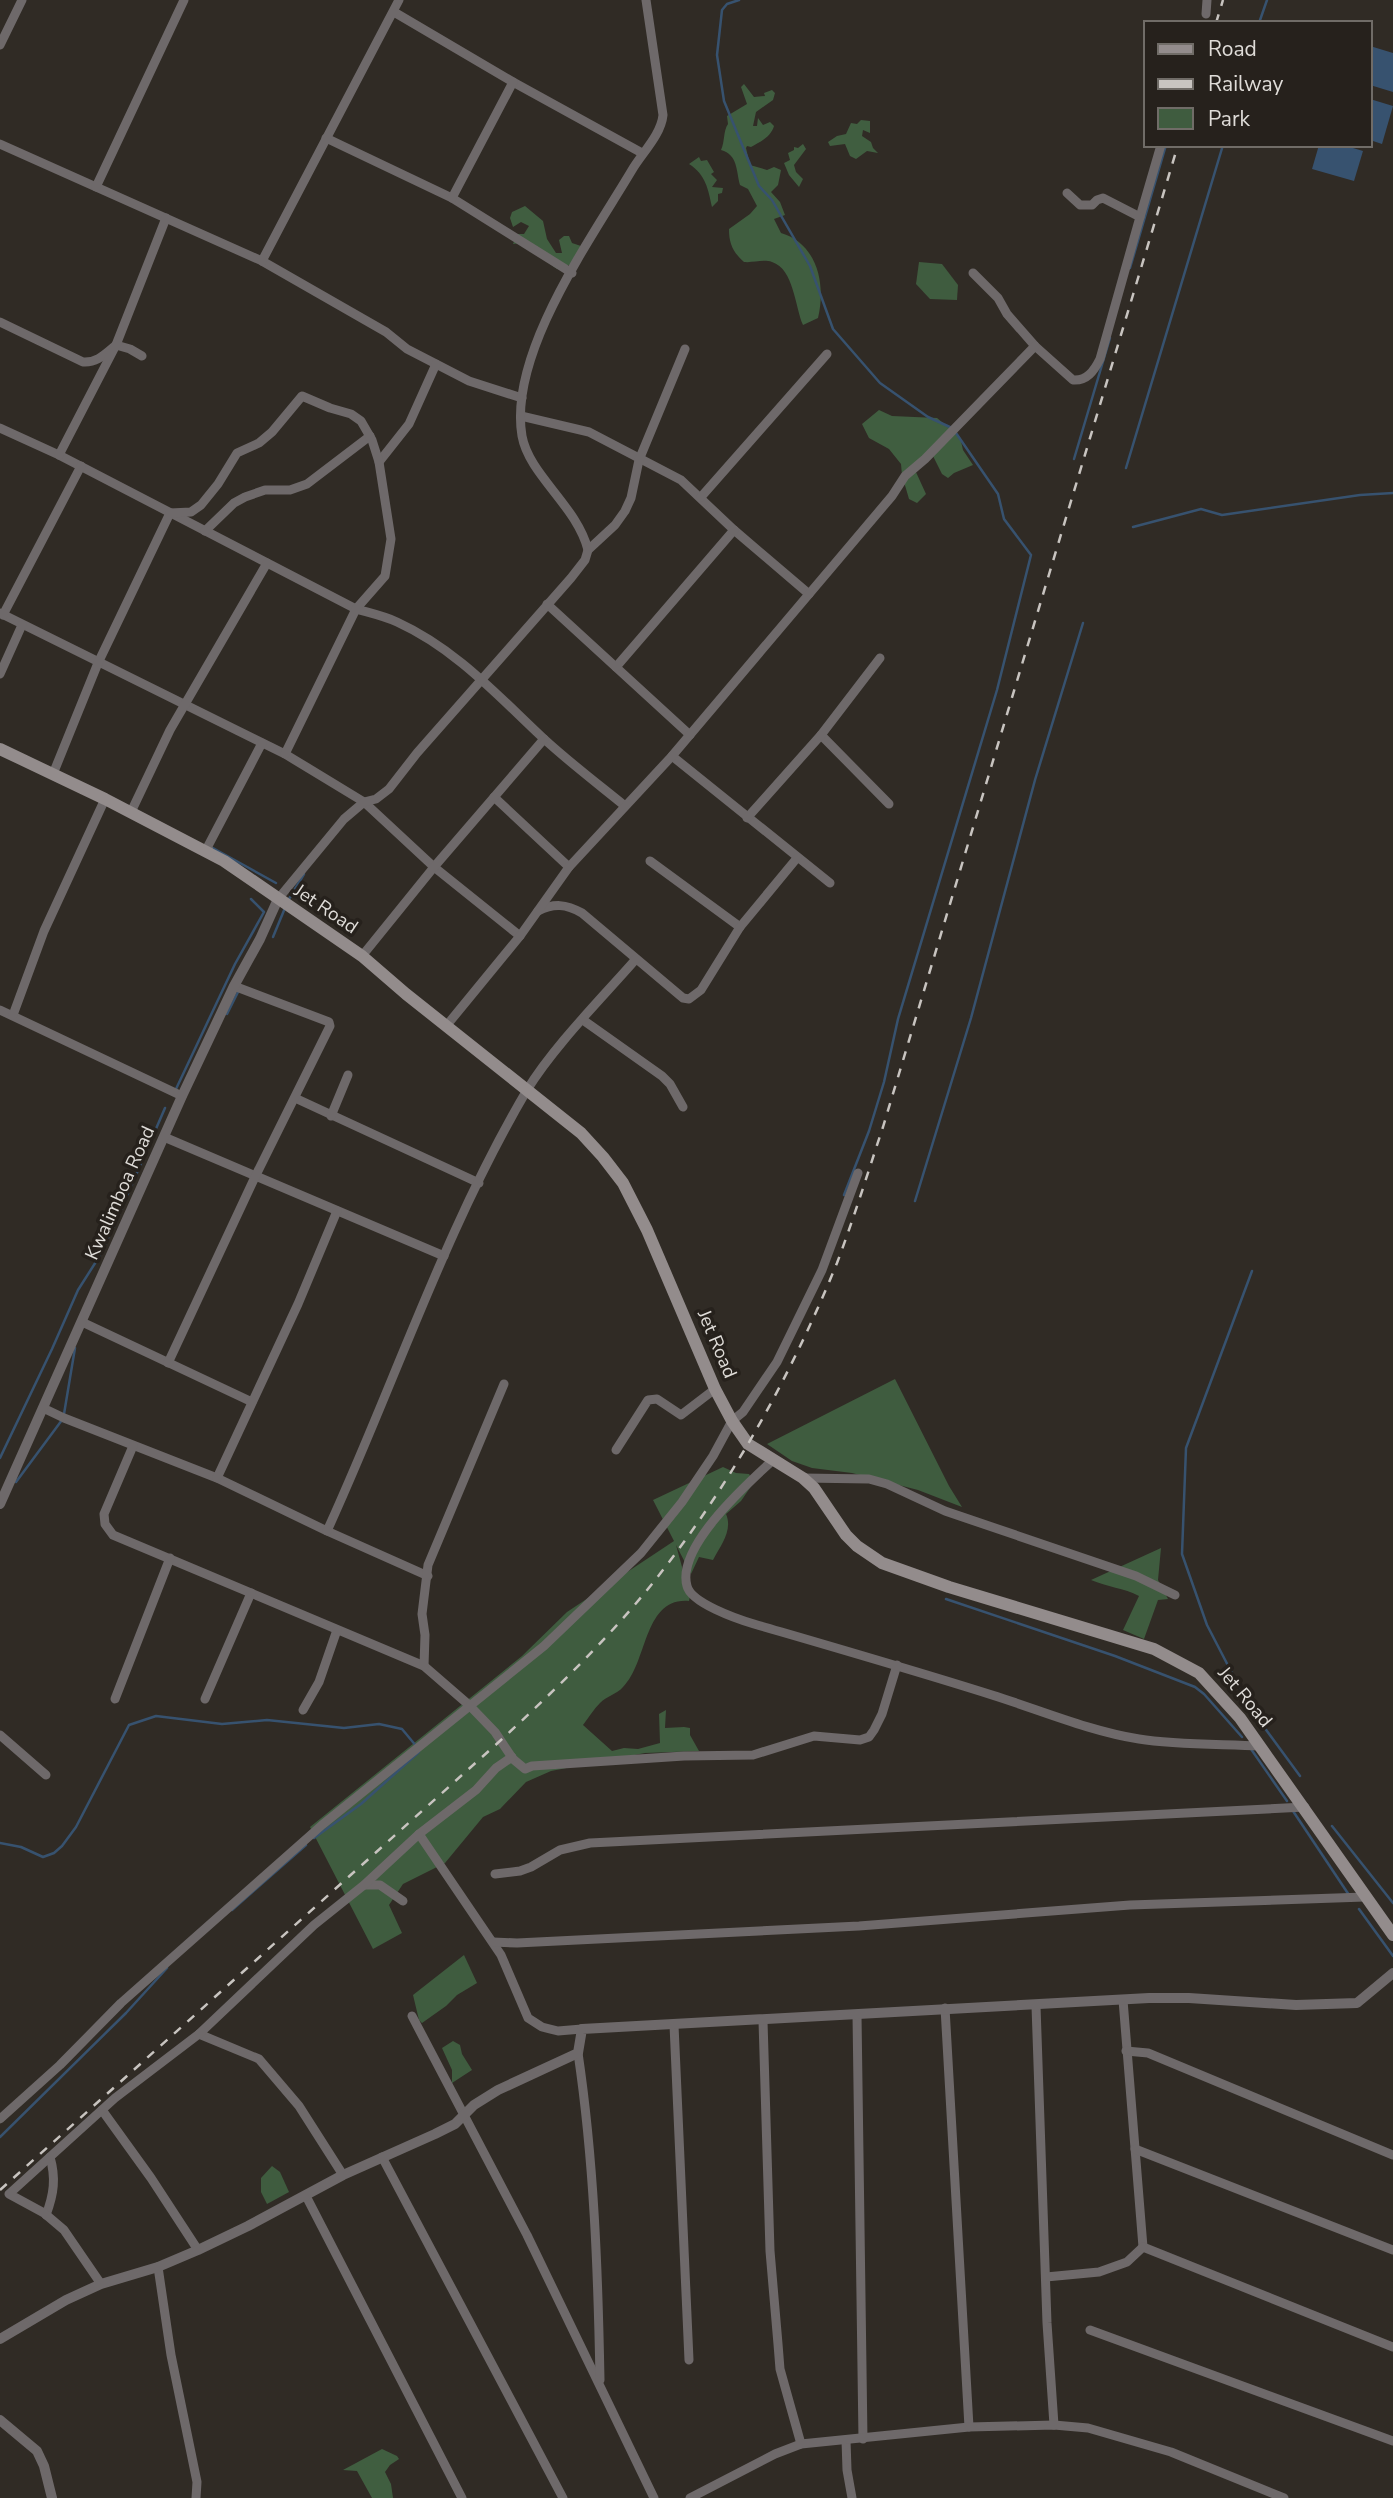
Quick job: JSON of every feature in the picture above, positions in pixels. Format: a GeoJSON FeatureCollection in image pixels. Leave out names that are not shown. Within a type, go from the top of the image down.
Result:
{"type":"FeatureCollection","features":[{"type":"Feature","properties":{"kind":"main road","name":"Jet Road"},"geometry":{"type":"LineString","coordinates":[[0,748],[224,861],[362,956],[580,1133],[604,1157],[623,1183],[715,1389],[748,1444],[803,1478],[814,1488],[846,1535],[882,1563],[949,1587],[1154,1649],[1199,1673],[1240,1718],[1393,1935]]}},
{"type":"Feature","properties":{"kind":"street"},"geometry":{"type":"LineString","coordinates":[[1,43],[22,0]]}},
{"type":"Feature","properties":{"kind":"street"},"geometry":{"type":"LineString","coordinates":[[96,187],[184,0]]}},
{"type":"Feature","properties":{"kind":"street"},"geometry":{"type":"LineString","coordinates":[[262,261],[400,0]]}},
{"type":"Feature","properties":{"kind":"street"},"geometry":{"type":"LineString","coordinates":[[278,899],[344,819],[364,802],[376,799],[388,789],[585,560],[588,550],[584,532],[531,459],[522,438],[522,398],[536,343],[572,272],[662,124],[646,0]]}},
{"type":"Feature","properties":{"kind":"street"},"geometry":{"type":"LineString","coordinates":[[1206,14],[1207,0]]}},
{"type":"Feature","properties":{"kind":"street"},"geometry":{"type":"LineString","coordinates":[[394,12],[642,153]]}},
{"type":"Feature","properties":{"kind":"street"},"geometry":{"type":"LineString","coordinates":[[452,198],[513,82]]}},
{"type":"Feature","properties":{"kind":"street"},"geometry":{"type":"LineString","coordinates":[[326,138],[452,198],[572,272]]}},
{"type":"Feature","properties":{"kind":"street"},"geometry":{"type":"LineString","coordinates":[[0,144],[262,261],[386,332],[407,349],[469,381],[522,398]]}},
{"type":"Feature","properties":{"kind":"street"},"geometry":{"type":"LineString","coordinates":[[973,272],[998,298],[1007,314],[1035,346],[1073,380],[1087,377],[1095,368],[1160,147]]}},
{"type":"Feature","properties":{"kind":"street"},"geometry":{"type":"LineString","coordinates":[[1067,193],[1080,205],[1092,205],[1103,198],[1140,216]]}},
{"type":"Feature","properties":{"kind":"street"},"geometry":{"type":"LineString","coordinates":[[60,455],[116,345],[166,218]]}},
{"type":"Feature","properties":{"kind":"street"},"geometry":{"type":"LineString","coordinates":[[0,321],[83,362],[91,363],[116,345]]}},
{"type":"Feature","properties":{"kind":"street"},"geometry":{"type":"LineString","coordinates":[[116,345],[142,356]]}},
{"type":"Feature","properties":{"kind":"street"},"geometry":{"type":"LineString","coordinates":[[447,1025],[520,936],[569,867],[672,757],[795,613],[892,496],[905,476],[925,459],[1035,346]]}},
{"type":"Feature","properties":{"kind":"street"},"geometry":{"type":"LineString","coordinates":[[588,550],[609,531],[625,511],[631,498],[639,460],[685,349]]}},
{"type":"Feature","properties":{"kind":"street"},"geometry":{"type":"LineString","coordinates":[[701,496],[827,354]]}},
{"type":"Feature","properties":{"kind":"street"},"geometry":{"type":"LineString","coordinates":[[379,462],[409,424],[436,364]]}},
{"type":"Feature","properties":{"kind":"street"},"geometry":{"type":"LineString","coordinates":[[170,513],[191,512],[201,505],[237,453],[258,443],[272,432],[302,396],[351,414],[361,421],[370,436],[379,462],[391,538],[390,558],[385,576],[356,609],[285,754]]}},
{"type":"Feature","properties":{"kind":"street"},"geometry":{"type":"LineString","coordinates":[[521,416],[589,432],[681,480],[809,594]]}},
{"type":"Feature","properties":{"kind":"street"},"geometry":{"type":"LineString","coordinates":[[0,428],[60,455],[356,609],[395,621],[422,635],[455,656],[484,680],[544,739],[625,806]]}},
{"type":"Feature","properties":{"kind":"street"},"geometry":{"type":"LineString","coordinates":[[205,531],[234,503],[245,497],[265,490],[289,490],[307,484],[370,436]]}},
{"type":"Feature","properties":{"kind":"street"},"geometry":{"type":"LineString","coordinates":[[81,466],[1,614],[285,754],[364,802],[434,867],[520,936]]}},
{"type":"Feature","properties":{"kind":"street"},"geometry":{"type":"LineString","coordinates":[[53,774],[98,663],[170,513]]}},
{"type":"Feature","properties":{"kind":"street"},"geometry":{"type":"LineString","coordinates":[[616,667],[734,530]]}},
{"type":"Feature","properties":{"kind":"street"},"geometry":{"type":"LineString","coordinates":[[131,813],[183,705],[267,563]]}},
{"type":"Feature","properties":{"kind":"street"},"geometry":{"type":"LineString","coordinates":[[547,604],[690,735]]}},
{"type":"Feature","properties":{"kind":"street"},"geometry":{"type":"LineString","coordinates":[[0,674],[22,625]]}},
{"type":"Feature","properties":{"kind":"street"},"geometry":{"type":"LineString","coordinates":[[747,818],[821,735],[880,659]]}},
{"type":"Feature","properties":{"kind":"street"},"geometry":{"type":"LineString","coordinates":[[821,735],[889,804]]}},
{"type":"Feature","properties":{"kind":"street"},"geometry":{"type":"LineString","coordinates":[[362,956],[544,739]]}},
{"type":"Feature","properties":{"kind":"street"},"geometry":{"type":"LineString","coordinates":[[209,853],[208,846],[262,743]]}},
{"type":"Feature","properties":{"kind":"street"},"geometry":{"type":"LineString","coordinates":[[672,757],[830,883]]}},
{"type":"Feature","properties":{"kind":"street"},"geometry":{"type":"LineString","coordinates":[[494,797],[569,867]]}},
{"type":"Feature","properties":{"kind":"street"},"geometry":{"type":"LineString","coordinates":[[13,1015],[44,930],[105,799]]}},
{"type":"Feature","properties":{"kind":"street"},"geometry":{"type":"LineString","coordinates":[[537,912],[549,905],[574,908],[683,998],[690,999],[701,990],[740,927],[797,858]]}},
{"type":"Feature","properties":{"kind":"street"},"geometry":{"type":"LineString","coordinates":[[650,861],[740,927]]}},
{"type":"Feature","properties":{"kind":"street","name":"Kwalimboa Road"},"geometry":{"type":"LineString","coordinates":[[0,1504],[182,1096],[278,899]]}},
{"type":"Feature","properties":{"kind":"street"},"geometry":{"type":"LineString","coordinates":[[327,1531],[359,1462],[444,1255],[528,1090],[547,1062],[636,959]]}},
{"type":"Feature","properties":{"kind":"street"},"geometry":{"type":"LineString","coordinates":[[168,1363],[255,1177],[331,1024],[234,986]]}},
{"type":"Feature","properties":{"kind":"street"},"geometry":{"type":"LineString","coordinates":[[0,1010],[182,1096]]}},
{"type":"Feature","properties":{"kind":"street"},"geometry":{"type":"LineString","coordinates":[[583,1020],[662,1076],[670,1084],[682,1107]]}},
{"type":"Feature","properties":{"kind":"street"},"geometry":{"type":"LineString","coordinates":[[331,1116],[348,1075]]}},
{"type":"Feature","properties":{"kind":"street"},"geometry":{"type":"LineString","coordinates":[[295,1098],[479,1182]]}},
{"type":"Feature","properties":{"kind":"street"},"geometry":{"type":"LineString","coordinates":[[164,1137],[444,1255]]}},
{"type":"Feature","properties":{"kind":"street"},"geometry":{"type":"LineString","coordinates":[[0,2119],[60,2065],[121,2003],[312,1833],[544,1646],[641,1553],[682,1502],[713,1456],[732,1421],[743,1412],[778,1362],[822,1270],[858,1173]]}},
{"type":"Feature","properties":{"kind":"street"},"geometry":{"type":"LineString","coordinates":[[217,1478],[298,1304],[337,1211]]}},
{"type":"Feature","properties":{"kind":"street"},"geometry":{"type":"LineString","coordinates":[[82,1322],[252,1402]]}},
{"type":"Feature","properties":{"kind":"street"},"geometry":{"type":"LineString","coordinates":[[424,1666],[425,1635],[422,1614],[432,1553],[504,1384]]}},
{"type":"Feature","properties":{"kind":"street"},"geometry":{"type":"LineString","coordinates":[[616,1450],[648,1400],[657,1399],[681,1415],[715,1389]]}},
{"type":"Feature","properties":{"kind":"street"},"geometry":{"type":"LineString","coordinates":[[43,1408],[217,1478],[428,1576]]}},
{"type":"Feature","properties":{"kind":"street"},"geometry":{"type":"LineString","coordinates":[[133,1446],[104,1514],[105,1524],[113,1535],[424,1666],[469,1705],[525,1769],[532,1766],[631,1759],[753,1755],[814,1736],[860,1740],[869,1737],[882,1714],[897,1665]]}},
{"type":"Feature","properties":{"kind":"street"},"geometry":{"type":"LineString","coordinates":[[773,1460],[720,1511],[694,1548],[685,1575],[687,1590],[701,1602],[738,1619],[1139,1739],[1260,1746]]}},
{"type":"Feature","properties":{"kind":"street"},"geometry":{"type":"LineString","coordinates":[[803,1478],[869,1479],[887,1484],[946,1511],[1136,1576],[1175,1595]]}},
{"type":"Feature","properties":{"kind":"street"},"geometry":{"type":"LineString","coordinates":[[115,1699],[170,1559]]}},
{"type":"Feature","properties":{"kind":"street"},"geometry":{"type":"LineString","coordinates":[[205,1699],[251,1593]]}},
{"type":"Feature","properties":{"kind":"street"},"geometry":{"type":"LineString","coordinates":[[303,1710],[318,1682],[337,1630]]}},
{"type":"Feature","properties":{"kind":"street"},"geometry":{"type":"LineString","coordinates":[[0,1735],[46,1775]]}},
{"type":"Feature","properties":{"kind":"street"},"geometry":{"type":"LineString","coordinates":[[101,2284],[64,2230],[47,2215],[9,2194],[102,2110],[199,2034],[314,1926],[512,1757]]}},
{"type":"Feature","properties":{"kind":"street"},"geometry":{"type":"LineString","coordinates":[[495,1874],[531,1867],[559,1850],[590,1843],[1304,1807]]}},
{"type":"Feature","properties":{"kind":"street"},"geometry":{"type":"LineString","coordinates":[[419,1834],[493,1942],[528,2018],[542,2027],[558,2031],[1123,2000],[1189,1998],[1296,2005],[1357,2003],[1393,1973]]}},
{"type":"Feature","properties":{"kind":"street"},"geometry":{"type":"LineString","coordinates":[[364,1885],[380,1885],[403,1901]]}},
{"type":"Feature","properties":{"kind":"street"},"geometry":{"type":"LineString","coordinates":[[493,1942],[859,1926],[1130,1905],[1365,1897]]}},
{"type":"Feature","properties":{"kind":"street"},"geometry":{"type":"LineString","coordinates":[[1123,2000],[1143,2247]]}},
{"type":"Feature","properties":{"kind":"street"},"geometry":{"type":"LineString","coordinates":[[1036,2006],[1054,2425]]}},
{"type":"Feature","properties":{"kind":"street"},"geometry":{"type":"LineString","coordinates":[[945,2008],[969,2427]]}},
{"type":"Feature","properties":{"kind":"street"},"geometry":{"type":"LineString","coordinates":[[412,2015],[600,2385],[654,2498]]}},
{"type":"Feature","properties":{"kind":"street"},"geometry":{"type":"LineString","coordinates":[[857,2015],[863,2439]]}},
{"type":"Feature","properties":{"kind":"street"},"geometry":{"type":"LineString","coordinates":[[763,2021],[769,2251],[780,2370],[802,2444]]}},
{"type":"Feature","properties":{"kind":"street"},"geometry":{"type":"LineString","coordinates":[[674,2025],[689,2360]]}},
{"type":"Feature","properties":{"kind":"street"},"geometry":{"type":"LineString","coordinates":[[582,2029],[578,2053],[589,2143],[597,2271],[600,2385]]}},
{"type":"Feature","properties":{"kind":"street"},"geometry":{"type":"LineString","coordinates":[[199,2034],[259,2059],[299,2106],[342,2175]]}},
{"type":"Feature","properties":{"kind":"street"},"geometry":{"type":"LineString","coordinates":[[1126,2051],[1148,2053],[1393,2155]]}},
{"type":"Feature","properties":{"kind":"street"},"geometry":{"type":"LineString","coordinates":[[0,2339],[66,2300],[101,2284],[158,2267],[198,2250],[342,2175],[435,2134],[455,2124],[485,2097],[578,2053]]}},
{"type":"Feature","properties":{"kind":"street"},"geometry":{"type":"LineString","coordinates":[[102,2110],[198,2250]]}},
{"type":"Feature","properties":{"kind":"street"},"geometry":{"type":"LineString","coordinates":[[1135,2149],[1393,2250]]}},
{"type":"Feature","properties":{"kind":"street"},"geometry":{"type":"LineString","coordinates":[[47,2215],[54,2190],[55,2173],[50,2157]]}},
{"type":"Feature","properties":{"kind":"street"},"geometry":{"type":"LineString","coordinates":[[382,2157],[563,2498]]}},
{"type":"Feature","properties":{"kind":"street"},"geometry":{"type":"LineString","coordinates":[[306,2196],[463,2498]]}},
{"type":"Feature","properties":{"kind":"street"},"geometry":{"type":"LineString","coordinates":[[1046,2277],[1099,2272],[1127,2262],[1143,2247]]}},
{"type":"Feature","properties":{"kind":"street"},"geometry":{"type":"LineString","coordinates":[[1143,2247],[1393,2347]]}},
{"type":"Feature","properties":{"kind":"street"},"geometry":{"type":"LineString","coordinates":[[158,2267],[171,2355],[197,2482],[196,2498]]}},
{"type":"Feature","properties":{"kind":"street"},"geometry":{"type":"LineString","coordinates":[[1090,2330],[1393,2441]]}},
{"type":"Feature","properties":{"kind":"street"},"geometry":{"type":"LineString","coordinates":[[0,2420],[37,2451],[44,2466],[52,2498]]}},
{"type":"Feature","properties":{"kind":"street"},"geometry":{"type":"LineString","coordinates":[[690,2498],[775,2454],[802,2444],[969,2427],[1054,2425],[1088,2428],[1171,2452],[1284,2498]]}},
{"type":"Feature","properties":{"kind":"street"},"geometry":{"type":"LineString","coordinates":[[846,2440],[852,2498]]}},
{"type":"Feature","properties":{"kind":"green space"},"geometry":{"type":"Polygon","coordinates":[[[744,84],[754,97],[765,96],[764,93],[772,90],[775,93],[773,100],[756,112],[753,126],[757,126],[758,118],[763,125],[770,122],[774,126],[773,130],[761,141],[746,148],[750,165],[767,170],[774,167],[781,170],[778,185],[771,192],[780,202],[785,215],[774,219],[781,233],[804,246],[816,267],[821,292],[818,318],[803,325],[793,289],[785,272],[772,262],[744,262],[731,243],[729,229],[757,206],[748,189],[740,185],[731,155],[721,150],[728,124],[727,116],[747,104],[741,87],[744,84]]]}},
{"type":"Feature","properties":{"kind":"green space"},"geometry":{"type":"Polygon","coordinates":[[[861,120],[870,121],[870,133],[863,130],[862,136],[871,142],[878,153],[867,151],[856,159],[850,156],[845,144],[830,146],[828,142],[846,134],[851,123],[857,124],[861,120]]]}},
{"type":"Feature","properties":{"kind":"green space"},"geometry":{"type":"Polygon","coordinates":[[[803,144],[806,149],[794,165],[796,172],[803,179],[799,187],[789,175],[784,163],[790,160],[788,153],[794,150],[794,147],[798,148],[803,144]]]}},
{"type":"Feature","properties":{"kind":"green space"},"geometry":{"type":"Polygon","coordinates":[[[699,157],[701,161],[707,160],[714,172],[711,174],[717,180],[712,187],[723,188],[722,193],[718,194],[718,201],[712,207],[703,178],[689,164],[699,157]]]}},
{"type":"Feature","properties":{"kind":"green space"},"geometry":{"type":"Polygon","coordinates":[[[525,206],[543,221],[547,239],[556,253],[562,253],[559,240],[564,236],[569,236],[572,243],[581,246],[578,262],[557,269],[528,242],[513,244],[517,234],[524,234],[529,226],[521,222],[513,227],[510,218],[512,212],[525,206]]]}},
{"type":"Feature","properties":{"kind":"green space"},"geometry":{"type":"Polygon","coordinates":[[[919,262],[942,264],[958,285],[957,300],[930,299],[916,284],[919,262]]]}},
{"type":"Feature","properties":{"kind":"green space"},"geometry":{"type":"Polygon","coordinates":[[[879,410],[892,416],[937,418],[960,437],[963,450],[973,465],[948,478],[942,474],[933,456],[915,470],[926,494],[917,503],[909,499],[901,464],[889,449],[869,438],[862,424],[879,410]]]}},
{"type":"Feature","properties":{"kind":"green space"},"geometry":{"type":"Polygon","coordinates":[[[895,1379],[962,1507],[918,1490],[852,1473],[812,1468],[792,1461],[767,1444],[895,1379]]]}},
{"type":"Feature","properties":{"kind":"green space"},"geometry":{"type":"Polygon","coordinates":[[[723,1467],[736,1473],[749,1474],[754,1482],[741,1501],[726,1514],[727,1532],[713,1560],[699,1557],[691,1574],[676,1545],[690,1596],[689,1601],[674,1603],[663,1609],[654,1620],[631,1676],[621,1689],[600,1703],[583,1725],[612,1751],[638,1749],[660,1743],[659,1714],[666,1710],[665,1728],[690,1728],[690,1735],[699,1751],[645,1753],[551,1771],[526,1782],[500,1809],[483,1817],[445,1863],[403,1884],[389,1905],[402,1933],[373,1949],[310,1827],[522,1656],[567,1612],[674,1541],[653,1500],[723,1467]]]}},
{"type":"Feature","properties":{"kind":"green space"},"geometry":{"type":"Polygon","coordinates":[[[1161,1548],[1158,1580],[1168,1599],[1158,1600],[1144,1639],[1123,1630],[1139,1596],[1091,1580],[1161,1548]]]}},
{"type":"Feature","properties":{"kind":"green space"},"geometry":{"type":"Polygon","coordinates":[[[464,1955],[477,1983],[422,2023],[413,1995],[464,1955]]]}},
{"type":"Feature","properties":{"kind":"green space"},"geometry":{"type":"Polygon","coordinates":[[[453,2041],[460,2045],[472,2070],[452,2083],[452,2070],[442,2048],[453,2041]]]}},
{"type":"Feature","properties":{"kind":"green space"},"geometry":{"type":"Polygon","coordinates":[[[272,2166],[280,2172],[289,2192],[267,2204],[261,2192],[261,2178],[272,2166]]]}},
{"type":"Feature","properties":{"kind":"green space"},"geometry":{"type":"Polygon","coordinates":[[[382,2449],[399,2459],[385,2472],[391,2484],[393,2498],[372,2498],[357,2471],[343,2470],[382,2449]]]}},
{"type":"Feature","properties":{"kind":"water"},"geometry":{"type":"Polygon","coordinates":[[[1372,47],[1393,53],[1393,92],[1372,86],[1372,47]]]}},
{"type":"Feature","properties":{"kind":"water"},"geometry":{"type":"Polygon","coordinates":[[[1372,100],[1393,106],[1382,144],[1372,141],[1372,100]]]}},
{"type":"Feature","properties":{"kind":"water"},"geometry":{"type":"Polygon","coordinates":[[[1318,147],[1350,147],[1363,151],[1354,181],[1312,169],[1318,147]]]}},
{"type":"Feature","properties":{"kind":"waterway"},"geometry":{"type":"LineString","coordinates":[[739,0],[727,4],[722,10],[717,55],[724,101],[759,186],[772,200],[810,266],[833,329],[880,383],[928,417],[952,428]]}},
{"type":"Feature","properties":{"kind":"waterway"},"geometry":{"type":"LineString","coordinates":[[1260,21],[1267,0]]}},
{"type":"Feature","properties":{"kind":"waterway"},"geometry":{"type":"LineString","coordinates":[[1130,268],[1165,147]]}},
{"type":"Feature","properties":{"kind":"waterway"},"geometry":{"type":"LineString","coordinates":[[1126,468],[1222,147]]}},
{"type":"Feature","properties":{"kind":"waterway"},"geometry":{"type":"LineString","coordinates":[[1074,459],[1110,338]]}},
{"type":"Feature","properties":{"kind":"waterway"},"geometry":{"type":"LineString","coordinates":[[844,1195],[869,1131],[884,1082],[898,1019],[997,690],[1031,555],[1004,519],[998,494],[956,433]]}},
{"type":"Feature","properties":{"kind":"waterway"},"geometry":{"type":"LineString","coordinates":[[1133,527],[1201,509],[1222,515],[1360,495],[1393,493]]}},
{"type":"Feature","properties":{"kind":"waterway"},"geometry":{"type":"LineString","coordinates":[[915,1201],[971,1018],[1035,780],[1083,623]]}},
{"type":"Feature","properties":{"kind":"waterway"},"geometry":{"type":"LineString","coordinates":[[211,847],[276,883]]}},
{"type":"Feature","properties":{"kind":"waterway"},"geometry":{"type":"LineString","coordinates":[[289,899],[304,874]]}},
{"type":"Feature","properties":{"kind":"waterway"},"geometry":{"type":"LineString","coordinates":[[176,1089],[235,964],[264,912],[251,899]]}},
{"type":"Feature","properties":{"kind":"waterway"},"geometry":{"type":"LineString","coordinates":[[273,937],[285,908]]}},
{"type":"Feature","properties":{"kind":"waterway"},"geometry":{"type":"LineString","coordinates":[[227,1014],[238,992]]}},
{"type":"Feature","properties":{"kind":"waterway"},"geometry":{"type":"LineString","coordinates":[[0,1458],[78,1290],[99,1257],[116,1221],[165,1108]]}},
{"type":"Feature","properties":{"kind":"waterway"},"geometry":{"type":"LineString","coordinates":[[1252,1271],[1186,1448],[1182,1554],[1207,1625],[1250,1708],[1300,1776]]}},
{"type":"Feature","properties":{"kind":"waterway"},"geometry":{"type":"LineString","coordinates":[[64,1414],[75,1348]]}},
{"type":"Feature","properties":{"kind":"waterway"},"geometry":{"type":"LineString","coordinates":[[16,1482],[62,1420]]}},
{"type":"Feature","properties":{"kind":"waterway"},"geometry":{"type":"LineString","coordinates":[[946,1599],[1115,1656],[1195,1687],[1242,1737]]}},
{"type":"Feature","properties":{"kind":"waterway"},"geometry":{"type":"LineString","coordinates":[[0,1843],[21,1847],[43,1857],[54,1853],[76,1827],[129,1725],[156,1716],[222,1724],[267,1720],[344,1728],[379,1724],[402,1729],[417,1747]]}},
{"type":"Feature","properties":{"kind":"waterway"},"geometry":{"type":"LineString","coordinates":[[1251,1749],[1287,1801]]}},
{"type":"Feature","properties":{"kind":"waterway"},"geometry":{"type":"LineString","coordinates":[[314,1838],[361,1804],[419,1752]]}},
{"type":"Feature","properties":{"kind":"waterway"},"geometry":{"type":"LineString","coordinates":[[1293,1811],[1349,1895]]}},
{"type":"Feature","properties":{"kind":"waterway"},"geometry":{"type":"LineString","coordinates":[[1332,1826],[1393,1903]]}},
{"type":"Feature","properties":{"kind":"waterway"},"geometry":{"type":"LineString","coordinates":[[232,1910],[306,1845]]}},
{"type":"Feature","properties":{"kind":"waterway"},"geometry":{"type":"LineString","coordinates":[[1359,1909],[1393,1956]]}},
{"type":"Feature","properties":{"kind":"waterway"},"geometry":{"type":"LineString","coordinates":[[0,2137],[126,2013],[167,1968]]}},
{"type":"Feature","properties":{"kind":"railway"},"geometry":{"type":"LineString","coordinates":[[1217,21],[1223,0]]}},
{"type":"Feature","properties":{"kind":"railway"},"geometry":{"type":"LineString","coordinates":[[0,2190],[501,1740],[580,1665],[635,1605],[680,1547],[756,1430],[819,1306],[861,1195],[1177,147]]}}]}
